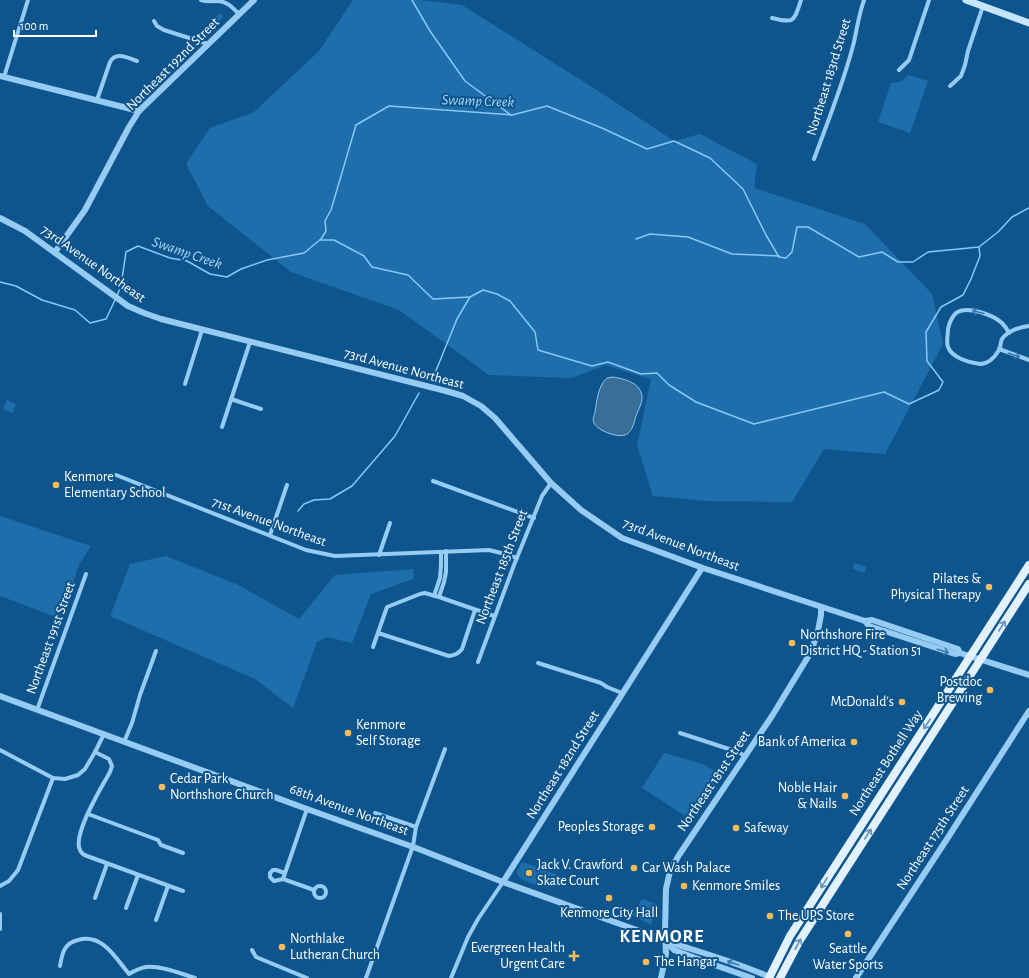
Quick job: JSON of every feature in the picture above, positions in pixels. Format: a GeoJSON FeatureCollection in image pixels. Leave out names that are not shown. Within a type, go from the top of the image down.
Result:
{"type":"FeatureCollection","features":[{"type":"Feature","properties":{"kind":"main road"},"geometry":{"type":"LineString","coordinates":[[966,0],[1029,23]]}},
{"type":"Feature","properties":{"kind":"main road","name":"Northeast Bothell Way"},"geometry":{"type":"LineString","coordinates":[[770,978],[790,936],[1029,565]]}},
{"type":"Feature","properties":{"kind":"main road","name":"Northeast Bothell Way"},"geometry":{"type":"LineString","coordinates":[[780,978],[816,914],[1029,584]]}},
{"type":"Feature","properties":{"kind":"street"},"geometry":{"type":"LineString","coordinates":[[26,0],[2,76],[139,111]]}},
{"type":"Feature","properties":{"kind":"street"},"geometry":{"type":"LineString","coordinates":[[201,0],[206,2],[225,2],[239,14]]}},
{"type":"Feature","properties":{"kind":"street","name":"Northeast 192nd Street"},"geometry":{"type":"LineString","coordinates":[[55,252],[85,210],[139,111],[254,0]]}},
{"type":"Feature","properties":{"kind":"street"},"geometry":{"type":"LineString","coordinates":[[772,18],[790,21],[797,13],[801,0]]}},
{"type":"Feature","properties":{"kind":"street","name":"Northeast 183rd Street"},"geometry":{"type":"LineString","coordinates":[[814,160],[854,42],[859,14],[864,0]]}},
{"type":"Feature","properties":{"kind":"street"},"geometry":{"type":"LineString","coordinates":[[899,70],[909,60],[928,0]]}},
{"type":"Feature","properties":{"kind":"street"},"geometry":{"type":"LineString","coordinates":[[950,86],[960,76],[963,70],[983,6]]}},
{"type":"Feature","properties":{"kind":"street"},"geometry":{"type":"LineString","coordinates":[[154,21],[157,26],[164,30],[208,44]]}},
{"type":"Feature","properties":{"kind":"street"},"geometry":{"type":"LineString","coordinates":[[97,100],[112,58],[115,56],[120,56],[138,61]]}},
{"type":"Feature","properties":{"kind":"street","name":"73rd Avenue Northeast"},"geometry":{"type":"LineString","coordinates":[[0,218],[25,231],[108,292],[144,313],[202,330],[446,391],[467,398],[481,406],[495,418],[551,483],[581,510],[622,538],[702,568],[865,621],[872,620],[958,649],[960,653],[1029,675]]}},
{"type":"Feature","properties":{"kind":"street"},"geometry":{"type":"LineString","coordinates":[[1009,333],[1002,323],[994,318],[973,310],[963,310],[952,318],[947,337],[948,348],[953,354],[970,362],[980,364],[986,363],[991,360],[999,350],[1000,343],[1003,338],[1009,333],[1024,326],[1029,326]]}},
{"type":"Feature","properties":{"kind":"street"},"geometry":{"type":"LineString","coordinates":[[185,384],[202,330]]}},
{"type":"Feature","properties":{"kind":"street"},"geometry":{"type":"LineString","coordinates":[[222,427],[250,342]]}},
{"type":"Feature","properties":{"kind":"street"},"geometry":{"type":"LineString","coordinates":[[999,350],[1029,360]]}},
{"type":"Feature","properties":{"kind":"street"},"geometry":{"type":"LineString","coordinates":[[231,399],[261,409]]}},
{"type":"Feature","properties":{"kind":"street","name":"71st Avenue Northeast"},"geometry":{"type":"LineString","coordinates":[[116,475],[306,550],[335,556],[489,550],[501,552],[517,558]]}},
{"type":"Feature","properties":{"kind":"street"},"geometry":{"type":"LineString","coordinates":[[432,481],[534,518]]}},
{"type":"Feature","properties":{"kind":"street","name":"Northeast 185th Street"},"geometry":{"type":"LineString","coordinates":[[478,662],[494,616],[542,496],[551,483]]}},
{"type":"Feature","properties":{"kind":"street"},"geometry":{"type":"LineString","coordinates":[[270,535],[287,485]]}},
{"type":"Feature","properties":{"kind":"street"},"geometry":{"type":"LineString","coordinates":[[380,554],[390,523]]}},
{"type":"Feature","properties":{"kind":"street"},"geometry":{"type":"LineString","coordinates":[[436,597],[444,582],[446,572],[446,551]]}},
{"type":"Feature","properties":{"kind":"street"},"geometry":{"type":"LineString","coordinates":[[436,597],[440,578],[441,552]]}},
{"type":"Feature","properties":{"kind":"street","name":"Northeast 182nd Street"},"geometry":{"type":"LineString","coordinates":[[451,978],[468,937],[478,919],[702,568]]}},
{"type":"Feature","properties":{"kind":"street","name":"Northeast 191st Street"},"geometry":{"type":"LineString","coordinates":[[37,710],[86,574]]}},
{"type":"Feature","properties":{"kind":"street"},"geometry":{"type":"LineString","coordinates":[[373,646],[387,607],[420,594],[425,593],[494,616]]}},
{"type":"Feature","properties":{"kind":"street","name":"Northeast 181st Street"},"geometry":{"type":"LineString","coordinates":[[661,978],[666,954],[666,889],[670,871],[744,756],[772,716],[811,652],[822,616],[821,607]]}},
{"type":"Feature","properties":{"kind":"street"},"geometry":{"type":"LineString","coordinates":[[378,633],[449,656],[456,654],[462,649],[475,610]]}},
{"type":"Feature","properties":{"kind":"street"},"geometry":{"type":"LineString","coordinates":[[124,742],[132,723],[140,695],[156,651]]}},
{"type":"Feature","properties":{"kind":"street"},"geometry":{"type":"LineString","coordinates":[[538,663],[601,683],[622,693]]}},
{"type":"Feature","properties":{"kind":"street","name":"68th Avenue Northeast"},"geometry":{"type":"LineString","coordinates":[[0,696],[307,809],[413,846],[503,882],[666,942],[708,954],[770,978]]}},
{"type":"Feature","properties":{"kind":"street","name":"Northeast 175th Street"},"geometry":{"type":"LineString","coordinates":[[856,978],[1029,710]]}},
{"type":"Feature","properties":{"kind":"street"},"geometry":{"type":"LineString","coordinates":[[680,733],[738,752],[744,756]]}},
{"type":"Feature","properties":{"kind":"street"},"geometry":{"type":"LineString","coordinates":[[0,750],[53,778],[65,779],[78,775],[89,764],[104,734]]}},
{"type":"Feature","properties":{"kind":"street"},"geometry":{"type":"LineString","coordinates":[[366,978],[413,846],[416,827],[444,749]]}},
{"type":"Feature","properties":{"kind":"street"},"geometry":{"type":"LineString","coordinates":[[95,752],[109,759],[112,766],[92,802],[79,837],[78,846],[80,851],[87,856],[107,864],[183,892]]}},
{"type":"Feature","properties":{"kind":"street"},"geometry":{"type":"LineString","coordinates":[[0,886],[10,881],[18,870],[53,778]]}},
{"type":"Feature","properties":{"kind":"street"},"geometry":{"type":"LineString","coordinates":[[283,879],[307,809]]}},
{"type":"Feature","properties":{"kind":"street"},"geometry":{"type":"LineString","coordinates":[[375,813],[416,827]]}},
{"type":"Feature","properties":{"kind":"street"},"geometry":{"type":"LineString","coordinates":[[88,814],[158,840],[161,845],[183,853]]}},
{"type":"Feature","properties":{"kind":"street"},"geometry":{"type":"LineString","coordinates":[[95,898],[107,864]]}},
{"type":"Feature","properties":{"kind":"street"},"geometry":{"type":"LineString","coordinates":[[285,873],[273,870],[270,873],[270,877],[272,880],[276,881],[283,879],[314,890]]}},
{"type":"Feature","properties":{"kind":"street"},"geometry":{"type":"LineString","coordinates":[[126,908],[138,875]]}},
{"type":"Feature","properties":{"kind":"street"},"geometry":{"type":"LineString","coordinates":[[156,920],[168,886]]}},
{"type":"Feature","properties":{"kind":"street"},"geometry":{"type":"LineString","coordinates":[[0,914],[0,929]]}},
{"type":"Feature","properties":{"kind":"street"},"geometry":{"type":"LineString","coordinates":[[60,966],[62,953],[67,945],[74,940],[84,938],[94,939],[103,944],[127,976],[136,970],[146,967],[157,967],[195,978]]}},
{"type":"Feature","properties":{"kind":"street","name":"68th Avenue Northeast"},"geometry":{"type":"LineString","coordinates":[[666,942],[674,950],[752,978]]}},
{"type":"Feature","properties":{"kind":"street"},"geometry":{"type":"LineString","coordinates":[[252,950],[256,957],[307,978]]}},
{"type":"Feature","properties":{"kind":"shaded area"},"geometry":{"type":"Polygon","coordinates":[[[353,0],[419,0],[462,5],[674,141],[700,134],[757,164],[754,188],[865,224],[932,294],[943,344],[885,454],[824,449],[792,502],[707,501],[653,496],[637,445],[651,379],[605,365],[572,378],[489,375],[399,310],[291,272],[208,206],[186,164],[210,128],[254,112],[319,51],[353,0]]]}},
{"type":"Feature","properties":{"kind":"shaded area"},"geometry":{"type":"Polygon","coordinates":[[[220,13],[223,17],[215,25],[211,21],[220,13]]]}},
{"type":"Feature","properties":{"kind":"shaded area"},"geometry":{"type":"Polygon","coordinates":[[[908,75],[928,81],[910,133],[878,122],[891,83],[901,81],[908,75]]]}},
{"type":"Feature","properties":{"kind":"shaded area"},"geometry":{"type":"Polygon","coordinates":[[[613,377],[623,379],[636,385],[642,398],[631,430],[627,434],[619,436],[600,429],[596,426],[593,420],[598,394],[602,385],[607,378],[613,377]]]}},
{"type":"Feature","properties":{"kind":"shaded area"},"geometry":{"type":"Polygon","coordinates":[[[7,400],[16,404],[13,413],[3,409],[7,400]]]}},
{"type":"Feature","properties":{"kind":"shaded area"},"geometry":{"type":"Polygon","coordinates":[[[0,516],[91,546],[79,565],[61,619],[0,596],[0,516]]]}},
{"type":"Feature","properties":{"kind":"shaded area"},"geometry":{"type":"Polygon","coordinates":[[[166,556],[236,584],[299,619],[335,575],[414,569],[413,579],[371,594],[352,643],[327,637],[317,642],[293,708],[255,679],[110,616],[130,564],[166,556]]]}},
{"type":"Feature","properties":{"kind":"shaded area"},"geometry":{"type":"Polygon","coordinates":[[[854,563],[867,567],[864,573],[853,569],[854,563]]]}},
{"type":"Feature","properties":{"kind":"shaded area"},"geometry":{"type":"Polygon","coordinates":[[[664,753],[703,764],[722,776],[693,821],[642,788],[664,753]]]}},
{"type":"Feature","properties":{"kind":"shaded area","name":"Jack V. Crawford Skate Court"},"geometry":{"type":"Polygon","coordinates":[[[522,862],[558,875],[553,887],[542,883],[542,878],[538,886],[521,878],[517,874],[517,871],[522,862]]]}},
{"type":"Feature","properties":{"kind":"shaded area"},"geometry":{"type":"Polygon","coordinates":[[[642,899],[656,904],[651,925],[632,915],[642,899]]]}},
{"type":"Feature","properties":{"kind":"waterway"},"geometry":{"type":"LineString","coordinates":[[412,0],[430,31],[465,81],[511,115]]}},
{"type":"Feature","properties":{"kind":"waterway","name":"Swamp Creek"},"geometry":{"type":"LineString","coordinates":[[117,296],[121,286],[126,252],[138,246],[170,258],[187,261],[210,274],[227,277],[241,269],[267,260],[304,253],[321,239],[326,231],[325,221],[331,210],[356,125],[389,106],[512,115],[547,106],[602,128],[647,149],[674,141],[710,158],[743,189],[779,257],[786,258],[792,252],[797,227],[808,227],[859,257],[882,252],[898,262],[913,262],[928,252],[979,247],[998,232],[1012,217],[1029,208]]}},
{"type":"Feature","properties":{"kind":"waterway"},"geometry":{"type":"LineString","coordinates":[[636,239],[650,234],[688,237],[732,254],[779,256]]}},
{"type":"Feature","properties":{"kind":"waterway"},"geometry":{"type":"LineString","coordinates":[[320,240],[334,240],[364,256],[372,267],[408,275],[433,299],[470,297]]}},
{"type":"Feature","properties":{"kind":"waterway"},"geometry":{"type":"LineString","coordinates":[[433,378],[457,319],[470,297],[483,290],[497,294],[510,301],[535,332],[538,350],[592,366],[608,362],[641,374],[657,373],[669,385],[696,402],[754,424],[884,392],[909,404],[939,390],[943,382],[927,361],[926,332],[941,307],[963,295],[980,256],[979,247]]}},
{"type":"Feature","properties":{"kind":"waterway","name":"Swamp Creek"},"geometry":{"type":"LineString","coordinates":[[0,282],[16,286],[42,300],[75,310],[90,323],[106,319],[115,300]]}},
{"type":"Feature","properties":{"kind":"waterway"},"geometry":{"type":"LineString","coordinates":[[298,511],[304,504],[314,500],[330,499],[352,486],[395,436],[419,393]]}},
{"type":"Feature","properties":{"kind":"place","name":"Kenmore Elementary School"},"geometry":{"type":"Point","coordinates":[56,485]}},
{"type":"Feature","properties":{"kind":"place","name":"Pilates & Physical Therapy"},"geometry":{"type":"Point","coordinates":[989,587]}},
{"type":"Feature","properties":{"kind":"place","name":"Northshore Fire District HQ - Station 51"},"geometry":{"type":"Point","coordinates":[792,643]}},
{"type":"Feature","properties":{"kind":"place","name":"Postdoc Brewing"},"geometry":{"type":"Point","coordinates":[990,690]}},
{"type":"Feature","properties":{"kind":"place","name":"McDonald's"},"geometry":{"type":"Point","coordinates":[902,702]}},
{"type":"Feature","properties":{"kind":"place","name":"Kenmore Self Storage"},"geometry":{"type":"Point","coordinates":[348,733]}},
{"type":"Feature","properties":{"kind":"place","name":"Bank of America"},"geometry":{"type":"Point","coordinates":[854,742]}},
{"type":"Feature","properties":{"kind":"place","name":"Cedar Park Northshore Church"},"geometry":{"type":"Point","coordinates":[162,787]}},
{"type":"Feature","properties":{"kind":"place","name":"Noble Hair & Nails"},"geometry":{"type":"Point","coordinates":[845,796]}},
{"type":"Feature","properties":{"kind":"place","name":"Peoples Storage"},"geometry":{"type":"Point","coordinates":[652,827]}},
{"type":"Feature","properties":{"kind":"place","name":"Safeway"},"geometry":{"type":"Point","coordinates":[736,828]}},
{"type":"Feature","properties":{"kind":"place","name":"Car Wash Palace"},"geometry":{"type":"Point","coordinates":[634,868]}},
{"type":"Feature","properties":{"kind":"place","name":"Jack V. Crawford Skate Court"},"geometry":{"type":"Point","coordinates":[529,873]}},
{"type":"Feature","properties":{"kind":"place","name":"Kenmore Smiles"},"geometry":{"type":"Point","coordinates":[684,886]}},
{"type":"Feature","properties":{"kind":"place","name":"Kenmore City Hall"},"geometry":{"type":"Point","coordinates":[609,898]}},
{"type":"Feature","properties":{"kind":"place","name":"The UPS Store"},"geometry":{"type":"Point","coordinates":[770,916]}},
{"type":"Feature","properties":{"kind":"place","name":"Seattle Water Sports"},"geometry":{"type":"Point","coordinates":[848,934]}},
{"type":"Feature","properties":{"kind":"place","name":"Northlake Lutheran Church"},"geometry":{"type":"Point","coordinates":[282,947]}},
{"type":"Feature","properties":{"kind":"place","name":"Evergreen Health Urgent Care"},"geometry":{"type":"Point","coordinates":[574,956]}},
{"type":"Feature","properties":{"kind":"place","name":"The Hangar"},"geometry":{"type":"Point","coordinates":[646,962]}},
{"type":"Feature","properties":{"kind":"district","name":"KENMORE"},"geometry":{"type":"Point","coordinates":[662,937]}}]}
